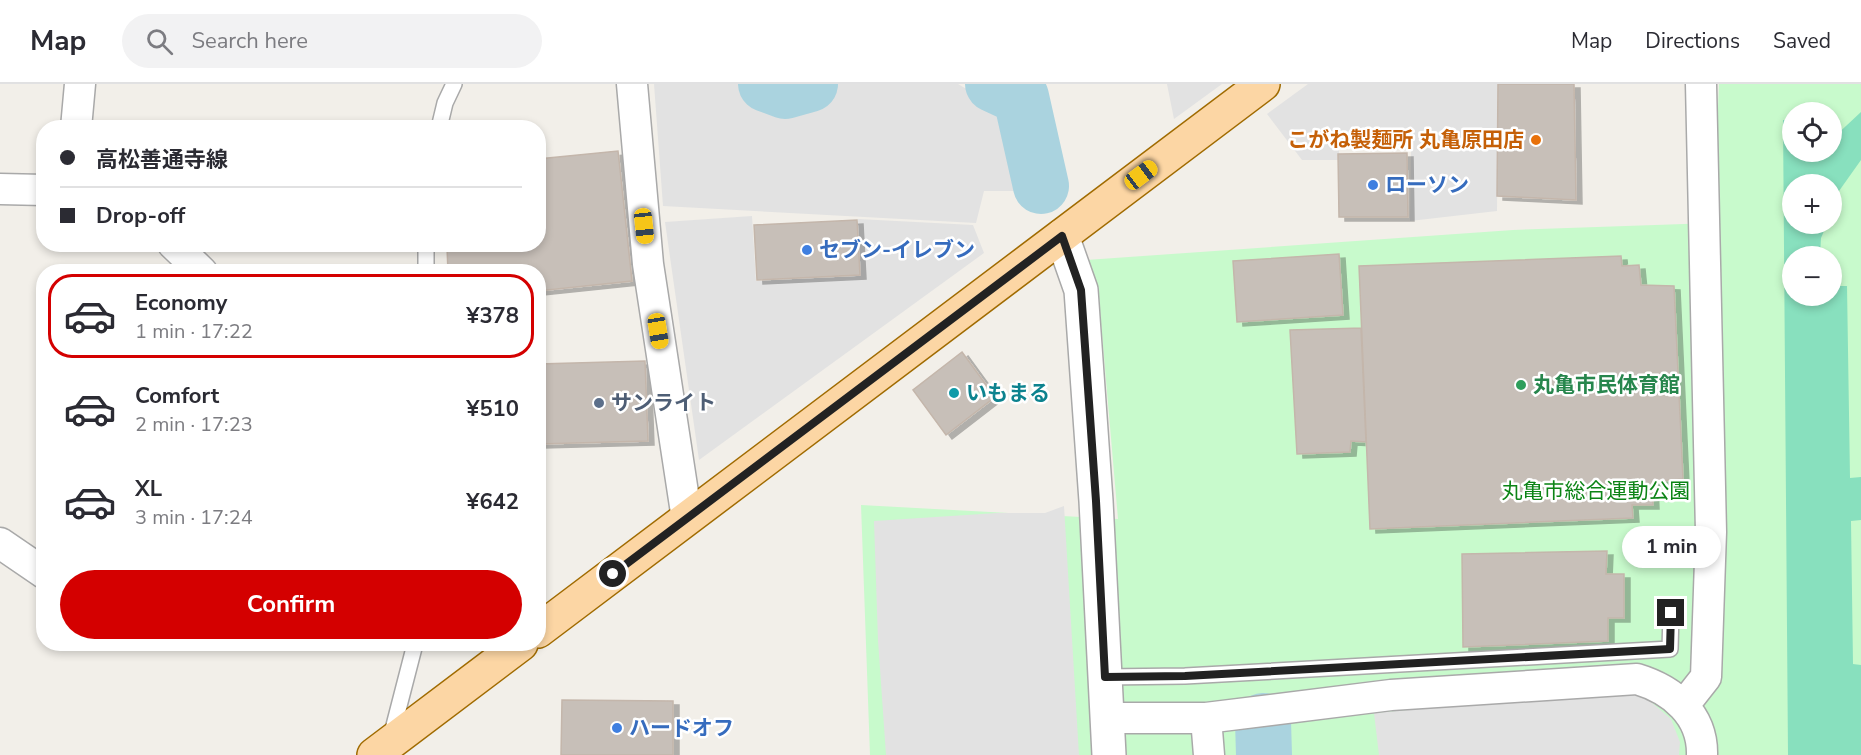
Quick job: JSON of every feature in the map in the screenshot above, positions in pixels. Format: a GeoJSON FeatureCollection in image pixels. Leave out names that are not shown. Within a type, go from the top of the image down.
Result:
{"type":"FeatureCollection","features":[{"type":"Feature","properties":{"kind":"main road"},"geometry":{"type":"LineString","coordinates":[[546,624],[1263,84]]}},
{"type":"Feature","properties":{"kind":"main road"},"geometry":{"type":"LineString","coordinates":[[382,749],[512,651]]}},
{"type":"Feature","properties":{"kind":"street"},"geometry":{"type":"LineString","coordinates":[[77,120],[80,84]]}},
{"type":"Feature","properties":{"kind":"street"},"geometry":{"type":"LineString","coordinates":[[632,84],[648,264],[687,519]]}},
{"type":"Feature","properties":{"kind":"street"},"geometry":{"type":"LineString","coordinates":[[1683,705],[1706,676],[1712,532],[1701,84]]}},
{"type":"Feature","properties":{"kind":"street"},"geometry":{"type":"LineString","coordinates":[[0,189],[36,190]]}},
{"type":"Feature","properties":{"kind":"street"},"geometry":{"type":"LineString","coordinates":[[1062,236],[1081,290],[1096,501],[1109,755]]}},
{"type":"Feature","properties":{"kind":"street"},"geometry":{"type":"LineString","coordinates":[[181,252],[194,264]]}},
{"type":"Feature","properties":{"kind":"street"},"geometry":{"type":"LineString","coordinates":[[0,543],[36,568]]}},
{"type":"Feature","properties":{"kind":"street"},"geometry":{"type":"LineString","coordinates":[[1108,718],[1206,718],[1391,695],[1637,680],[1667,692],[1691,714],[1699,730],[1702,755]]}},
{"type":"Feature","properties":{"kind":"street"},"geometry":{"type":"LineString","coordinates":[[1206,718],[1209,755]]}},
{"type":"Feature","properties":{"kind":"lane"},"geometry":{"type":"LineString","coordinates":[[441,120],[454,84]]}},
{"type":"Feature","properties":{"kind":"lane"},"geometry":{"type":"LineString","coordinates":[[1105,677],[1185,676],[1670,649],[1671,613]]}},
{"type":"Feature","properties":{"kind":"lane"},"geometry":{"type":"LineString","coordinates":[[382,749],[413,651]]}},
{"type":"Feature","properties":{"kind":"green space","name":"丸亀市総合運動公園"},"geometry":{"type":"Polygon","coordinates":[[[1719,84],[1861,84],[1861,755],[870,755],[861,505],[1118,519],[1099,299],[1086,260],[1513,230],[1713,223],[1719,84]]]}},
{"type":"Feature","properties":{"kind":"green space"},"geometry":{"type":"Polygon","coordinates":[[[1861,112],[1861,160],[1842,187],[1842,174],[1783,174],[1783,162],[1842,162],[1842,130],[1861,112]]]}},
{"type":"Feature","properties":{"kind":"green space"},"geometry":{"type":"Polygon","coordinates":[[[1784,234],[1823,234],[1821,246],[1784,246],[1784,234]]]}},
{"type":"Feature","properties":{"kind":"green space"},"geometry":{"type":"Polygon","coordinates":[[[1842,286],[1847,286],[1850,478],[1861,477],[1861,520],[1851,521],[1853,664],[1861,665],[1861,755],[1788,755],[1784,306],[1842,306],[1842,286]]]}},
{"type":"Feature","properties":{"kind":"shaded area"},"geometry":{"type":"Polygon","coordinates":[[[654,84],[738,84],[755,95],[759,84],[958,84],[1010,115],[1014,191],[984,191],[976,223],[663,206],[654,84]]]}},
{"type":"Feature","properties":{"kind":"shaded area"},"geometry":{"type":"Polygon","coordinates":[[[1167,84],[1222,84],[1174,119],[1167,84]]]}},
{"type":"Feature","properties":{"kind":"shaded area"},"geometry":{"type":"Polygon","coordinates":[[[1308,84],[1498,84],[1497,211],[1410,221],[1411,147],[1339,147],[1339,160],[1302,160],[1267,114],[1308,84]]]}},
{"type":"Feature","properties":{"kind":"shaded area"},"geometry":{"type":"Polygon","coordinates":[[[752,216],[756,281],[860,276],[858,219],[973,225],[984,253],[699,460],[665,222],[752,216]]]}},
{"type":"Feature","properties":{"kind":"shaded area"},"geometry":{"type":"Polygon","coordinates":[[[1064,506],[1079,755],[886,755],[878,640],[874,521],[997,513],[1045,513],[1064,506]]]}},
{"type":"Feature","properties":{"kind":"shaded area"},"geometry":{"type":"Polygon","coordinates":[[[1628,690],[1651,702],[1671,719],[1680,742],[1679,755],[1379,755],[1374,713],[1628,690]]]}},
{"type":"Feature","properties":{"kind":"building","name":"こがね製麺所 丸亀原田店"},"geometry":{"type":"Polygon","coordinates":[[[1498,84],[1574,84],[1576,200],[1497,196],[1498,84]]]}},
{"type":"Feature","properties":{"kind":"building"},"geometry":{"type":"Polygon","coordinates":[[[618,151],[632,281],[546,290],[546,264],[448,264],[447,252],[546,252],[546,158],[618,151]]]}},
{"type":"Feature","properties":{"kind":"building","name":"ローソン"},"geometry":{"type":"Polygon","coordinates":[[[1407,153],[1408,217],[1339,217],[1338,154],[1407,153]]]}},
{"type":"Feature","properties":{"kind":"building","name":"セブン-イレブン"},"geometry":{"type":"Polygon","coordinates":[[[857,220],[860,275],[757,280],[754,225],[857,220]]]}},
{"type":"Feature","properties":{"kind":"building"},"geometry":{"type":"Polygon","coordinates":[[[1339,254],[1343,315],[1237,322],[1233,261],[1339,254]]]}},
{"type":"Feature","properties":{"kind":"building","name":"丸亀市民体育館"},"geometry":{"type":"Polygon","coordinates":[[[1621,256],[1622,266],[1639,265],[1641,285],[1674,286],[1683,479],[1652,482],[1653,505],[1632,505],[1633,518],[1370,529],[1359,266],[1621,256]]]}},
{"type":"Feature","properties":{"kind":"building"},"geometry":{"type":"Polygon","coordinates":[[[1361,328],[1366,442],[1351,441],[1350,452],[1297,454],[1290,330],[1361,328]]]}},
{"type":"Feature","properties":{"kind":"building","name":"いもまる"},"geometry":{"type":"Polygon","coordinates":[[[962,352],[995,397],[946,435],[913,390],[962,352]]]}},
{"type":"Feature","properties":{"kind":"building"},"geometry":{"type":"Polygon","coordinates":[[[645,361],[648,441],[546,444],[546,364],[645,361]]]}},
{"type":"Feature","properties":{"kind":"building"},"geometry":{"type":"Polygon","coordinates":[[[1607,551],[1606,574],[1624,574],[1624,618],[1608,618],[1608,641],[1463,647],[1462,554],[1607,551]]]}},
{"type":"Feature","properties":{"kind":"building","name":"ハードオフ"},"geometry":{"type":"Polygon","coordinates":[[[562,700],[673,701],[673,755],[561,755],[562,700]]]}},
{"type":"Feature","properties":{"kind":"waterway"},"geometry":{"type":"LineString","coordinates":[[766,84],[785,91],[810,84]]}},
{"type":"Feature","properties":{"kind":"waterway"},"geometry":{"type":"LineString","coordinates":[[993,84],[1021,97],[1041,186]]}},
{"type":"Feature","properties":{"kind":"waterway"},"geometry":{"type":"LineString","coordinates":[[1263,721],[1264,755]]}},
{"type":"Feature","properties":{"kind":"place","name":"こがね製麺所 丸亀原田店"},"geometry":{"type":"Point","coordinates":[1536,140]}},
{"type":"Feature","properties":{"kind":"place","name":"ローソン"},"geometry":{"type":"Point","coordinates":[1373,185]}},
{"type":"Feature","properties":{"kind":"place","name":"セブン-イレブン"},"geometry":{"type":"Point","coordinates":[807,250]}},
{"type":"Feature","properties":{"kind":"place","name":"丸亀市民体育館"},"geometry":{"type":"Point","coordinates":[1521,385]}},
{"type":"Feature","properties":{"kind":"place","name":"いもまる"},"geometry":{"type":"Point","coordinates":[954,393]}},
{"type":"Feature","properties":{"kind":"place","name":"サンライト"},"geometry":{"type":"Point","coordinates":[599,403]}},
{"type":"Feature","properties":{"kind":"place","name":"ハードオフ"},"geometry":{"type":"Point","coordinates":[617,728]}},
{"type":"Feature","properties":{"kind":"route"},"geometry":{"type":"LineString","coordinates":[[613,574],[1062,236],[1081,290],[1096,501],[1105,677],[1185,676],[1670,649],[1671,613]]}}]}
